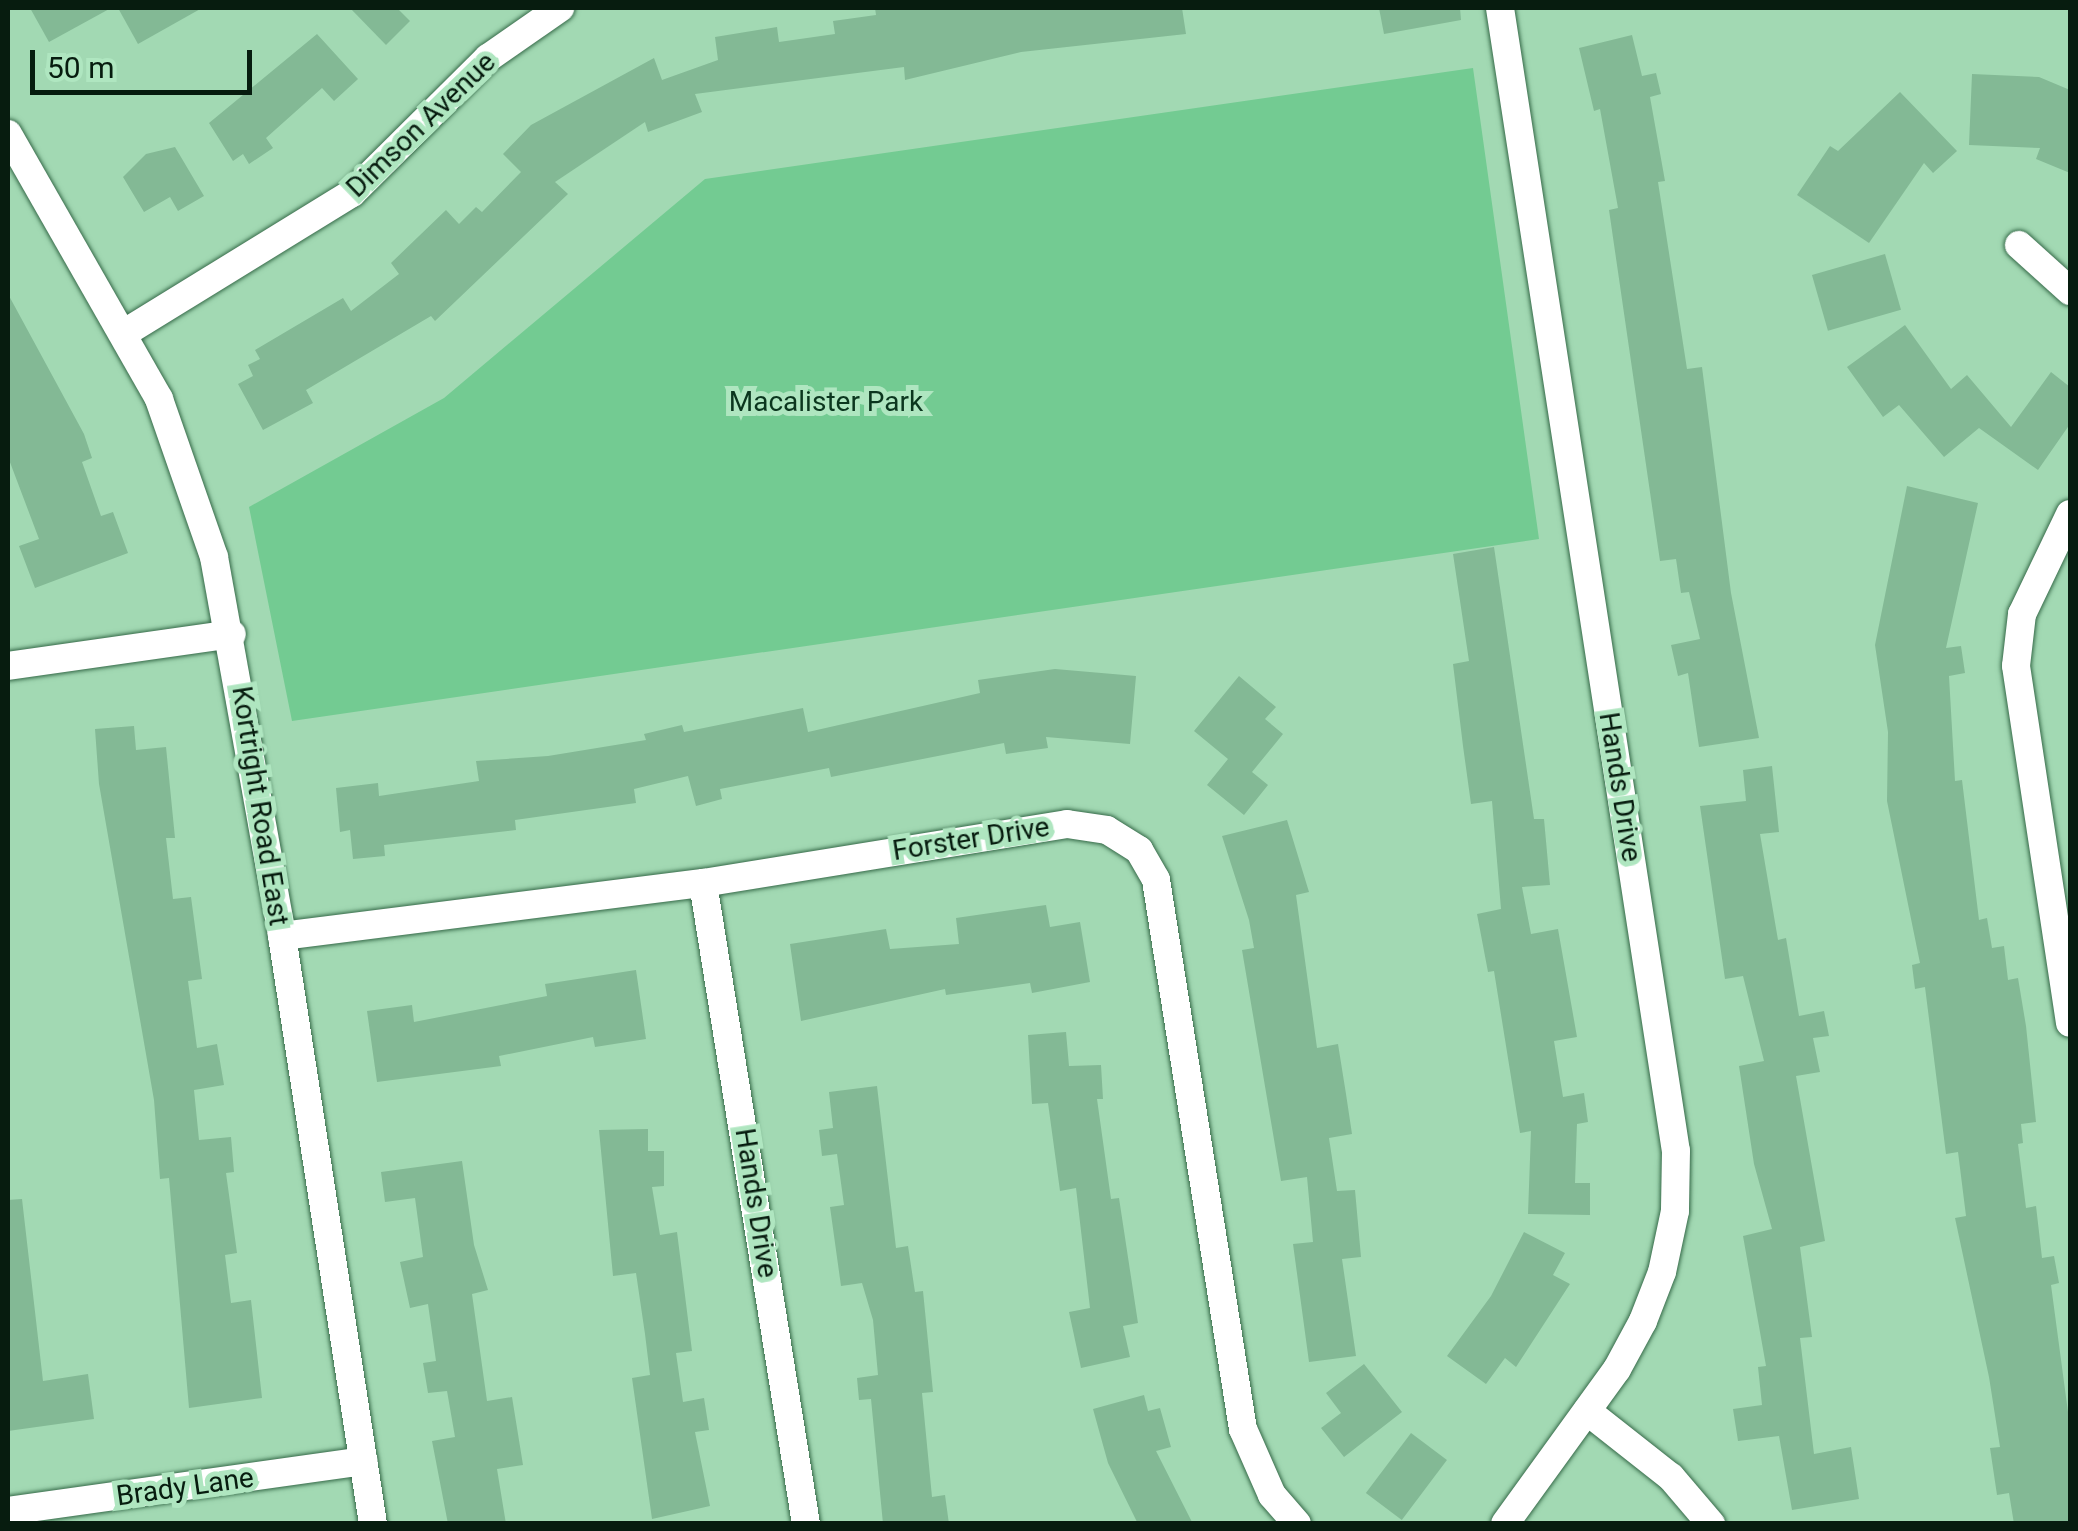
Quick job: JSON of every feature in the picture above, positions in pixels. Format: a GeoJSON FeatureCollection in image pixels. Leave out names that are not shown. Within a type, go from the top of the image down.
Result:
{"type":"FeatureCollection","features":[{"type":"Feature","properties":{"kind":"street","name":"Dimson Avenue"},"geometry":{"type":"LineString","coordinates":[[126,332],[328,211],[385,166],[488,58],[560,8]]}},
{"type":"Feature","properties":{"kind":"street","name":"Hands Drive"},"geometry":{"type":"LineString","coordinates":[[1500,8],[1676,1151],[1674,1211],[1662,1272],[1634,1337],[1587,1411],[1505,1524]]}},
{"type":"Feature","properties":{"kind":"street","name":"Kortright Road East"},"geometry":{"type":"LineString","coordinates":[[8,134],[126,332],[192,482],[232,634],[373,1524]]}},
{"type":"Feature","properties":{"kind":"street"},"geometry":{"type":"LineString","coordinates":[[2019,245],[2070,291]]}},
{"type":"Feature","properties":{"kind":"street"},"geometry":{"type":"LineString","coordinates":[[2070,514],[2022,614],[2016,666],[2070,1024]]}},
{"type":"Feature","properties":{"kind":"street"},"geometry":{"type":"LineString","coordinates":[[8,666],[232,634]]}},
{"type":"Feature","properties":{"kind":"street","name":"Forster Drive"},"geometry":{"type":"LineString","coordinates":[[282,936],[704,883],[1068,824],[1107,830],[1139,850],[1156,880],[1243,1429],[1272,1495],[1297,1524]]}},
{"type":"Feature","properties":{"kind":"street","name":"Hands Drive"},"geometry":{"type":"LineString","coordinates":[[704,883],[806,1524]]}},
{"type":"Feature","properties":{"kind":"street"},"geometry":{"type":"LineString","coordinates":[[1587,1411],[1671,1477],[1711,1524]]}},
{"type":"Feature","properties":{"kind":"street","name":"Brady Lane"},"geometry":{"type":"LineString","coordinates":[[8,1511],[362,1461]]}},
{"type":"Feature","properties":{"kind":"green space","name":"Macalister Park"},"geometry":{"type":"Polygon","coordinates":[[[1473,68],[1539,539],[292,721],[249,507],[444,398],[705,179],[1473,68]]]}},
{"type":"Feature","properties":{"kind":"building"},"geometry":{"type":"Polygon","coordinates":[[[30,8],[111,8],[49,42],[30,8]]]}},
{"type":"Feature","properties":{"kind":"building"},"geometry":{"type":"Polygon","coordinates":[[[118,8],[202,8],[138,44],[118,8]]]}},
{"type":"Feature","properties":{"kind":"building"},"geometry":{"type":"Polygon","coordinates":[[[350,8],[397,8],[410,21],[386,45],[350,8]]]}},
{"type":"Feature","properties":{"kind":"building"},"geometry":{"type":"Polygon","coordinates":[[[875,8],[1182,8],[1186,34],[1021,52],[905,80],[904,67],[695,94],[702,112],[648,132],[645,122],[555,182],[568,194],[435,321],[431,316],[306,390],[313,403],[263,430],[238,384],[253,376],[248,365],[260,359],[255,350],[343,298],[351,311],[399,274],[391,263],[446,210],[459,224],[476,207],[482,212],[521,172],[503,154],[531,125],[654,58],[662,80],[718,60],[715,37],[777,27],[779,42],[835,34],[833,21],[876,15],[875,8]]]}},
{"type":"Feature","properties":{"kind":"building"},"geometry":{"type":"Polygon","coordinates":[[[1379,8],[1460,8],[1461,20],[1384,34],[1379,8]]]}},
{"type":"Feature","properties":{"kind":"building"},"geometry":{"type":"Polygon","coordinates":[[[317,34],[358,79],[334,101],[322,88],[266,138],[273,148],[249,164],[243,154],[233,161],[209,123],[317,34]]]}},
{"type":"Feature","properties":{"kind":"building"},"geometry":{"type":"Polygon","coordinates":[[[1632,35],[1642,76],[1656,73],[1661,94],[1650,97],[1665,181],[1658,182],[1687,369],[1702,367],[1731,593],[1759,738],[1699,747],[1688,673],[1678,676],[1671,645],[1700,639],[1689,592],[1681,593],[1676,559],[1660,561],[1609,210],[1618,208],[1600,109],[1594,111],[1579,48],[1632,35]]]}},
{"type":"Feature","properties":{"kind":"building"},"geometry":{"type":"Polygon","coordinates":[[[1972,74],[2039,77],[2070,90],[2070,173],[2036,159],[2040,148],[1969,145],[1972,74]]]}},
{"type":"Feature","properties":{"kind":"building"},"geometry":{"type":"Polygon","coordinates":[[[1900,92],[1957,151],[1933,173],[1924,163],[1869,243],[1797,195],[1830,146],[1838,151],[1900,92]]]}},
{"type":"Feature","properties":{"kind":"building"},"geometry":{"type":"Polygon","coordinates":[[[175,147],[204,196],[178,211],[170,197],[144,212],[123,177],[146,154],[175,147]]]}},
{"type":"Feature","properties":{"kind":"building"},"geometry":{"type":"Polygon","coordinates":[[[1885,254],[1901,310],[1828,331],[1812,275],[1885,254]]]}},
{"type":"Feature","properties":{"kind":"building"},"geometry":{"type":"Polygon","coordinates":[[[8,294],[84,434],[92,458],[82,462],[101,516],[113,512],[128,553],[35,588],[19,546],[39,539],[8,457],[8,294]]]}},
{"type":"Feature","properties":{"kind":"building"},"geometry":{"type":"Polygon","coordinates":[[[1905,325],[1951,389],[1967,375],[2011,427],[2051,372],[2070,387],[2070,424],[2038,470],[1979,428],[1944,457],[1899,405],[1883,417],[1847,367],[1905,325]]]}},
{"type":"Feature","properties":{"kind":"building"},"geometry":{"type":"Polygon","coordinates":[[[1907,486],[1978,503],[1946,648],[1961,646],[1965,673],[1949,676],[1955,781],[1962,780],[1979,920],[1987,918],[1992,948],[2004,946],[2008,980],[2018,978],[2026,1026],[2036,1122],[2021,1124],[2023,1143],[2018,1144],[2026,1208],[2036,1206],[2042,1258],[2054,1256],[2059,1283],[2051,1285],[2070,1427],[2070,1524],[2014,1524],[2009,1493],[1997,1495],[1990,1448],[2000,1447],[1955,1218],[1966,1216],[1958,1152],[1946,1154],[1925,987],[1915,989],[1912,965],[1920,963],[1887,801],[1888,732],[1875,645],[1907,486]]]}},
{"type":"Feature","properties":{"kind":"building"},"geometry":{"type":"Polygon","coordinates":[[[1494,547],[1534,819],[1544,819],[1550,885],[1522,887],[1531,934],[1558,929],[1577,1037],[1554,1041],[1563,1097],[1584,1093],[1588,1122],[1577,1124],[1575,1183],[1590,1183],[1590,1215],[1528,1214],[1531,1131],[1520,1133],[1494,971],[1488,972],[1477,914],[1501,909],[1492,801],[1471,804],[1463,746],[1453,664],[1469,661],[1453,554],[1494,547]]]}},
{"type":"Feature","properties":{"kind":"building"},"geometry":{"type":"Polygon","coordinates":[[[1055,669],[1136,676],[1130,744],[1046,737],[1048,748],[1006,754],[1004,743],[831,777],[829,768],[720,789],[722,799],[696,806],[688,776],[634,789],[636,803],[515,820],[516,830],[384,845],[385,856],[353,859],[350,830],[340,832],[336,788],[378,783],[379,796],[479,781],[476,761],[548,756],[646,740],[644,734],[682,725],[684,732],[803,708],[808,732],[980,693],[978,680],[1055,669]]]}},
{"type":"Feature","properties":{"kind":"building"},"geometry":{"type":"Polygon","coordinates":[[[1239,676],[1276,707],[1265,719],[1283,734],[1252,772],[1268,785],[1244,815],[1207,785],[1228,759],[1194,731],[1239,676]]]}},
{"type":"Feature","properties":{"kind":"building"},"geometry":{"type":"Polygon","coordinates":[[[134,726],[136,750],[166,747],[175,838],[166,838],[173,899],[191,897],[202,979],[188,981],[197,1048],[217,1044],[224,1085],[194,1090],[199,1140],[231,1137],[234,1172],[226,1173],[237,1253],[225,1255],[231,1303],[251,1300],[262,1398],[189,1408],[169,1178],[160,1179],[154,1100],[99,784],[95,729],[134,726]]]}},
{"type":"Feature","properties":{"kind":"building"},"geometry":{"type":"Polygon","coordinates":[[[1772,766],[1779,832],[1760,834],[1778,940],[1786,938],[1799,1016],[1824,1011],[1829,1036],[1813,1038],[1820,1072],[1796,1076],[1825,1241],[1800,1247],[1812,1337],[1800,1338],[1814,1454],[1851,1447],[1859,1499],[1792,1510],[1779,1436],[1738,1441],[1733,1409],[1762,1405],[1758,1367],[1766,1366],[1743,1236],[1772,1229],[1754,1164],[1739,1066],[1764,1061],[1743,976],[1725,979],[1700,806],[1746,801],[1743,770],[1772,766]]]}},
{"type":"Feature","properties":{"kind":"building"},"geometry":{"type":"Polygon","coordinates":[[[1287,820],[1309,892],[1296,895],[1317,1048],[1338,1044],[1352,1134],[1329,1138],[1337,1191],[1355,1190],[1361,1257],[1342,1259],[1356,1356],[1309,1362],[1293,1244],[1313,1242],[1307,1177],[1281,1181],[1242,950],[1254,948],[1222,836],[1287,820]]]}},
{"type":"Feature","properties":{"kind":"building"},"geometry":{"type":"Polygon","coordinates":[[[1046,905],[1050,927],[1080,922],[1090,982],[1032,993],[1030,983],[946,995],[945,989],[801,1021],[790,944],[886,929],[890,949],[959,944],[956,918],[1046,905]]]}},
{"type":"Feature","properties":{"kind":"building"},"geometry":{"type":"Polygon","coordinates":[[[636,970],[646,1039],[595,1047],[593,1037],[499,1056],[501,1066],[377,1082],[367,1011],[412,1005],[414,1022],[547,996],[545,984],[636,970]]]}},
{"type":"Feature","properties":{"kind":"building"},"geometry":{"type":"Polygon","coordinates":[[[1066,1032],[1069,1066],[1101,1065],[1103,1099],[1097,1099],[1111,1199],[1119,1198],[1138,1323],[1123,1326],[1130,1357],[1081,1368],[1069,1312],[1090,1308],[1076,1188],[1060,1191],[1048,1103],[1032,1104],[1028,1035],[1066,1032]]]}},
{"type":"Feature","properties":{"kind":"building"},"geometry":{"type":"Polygon","coordinates":[[[877,1086],[896,1248],[908,1246],[915,1292],[923,1291],[933,1392],[922,1393],[932,1497],[945,1495],[949,1524],[883,1524],[871,1399],[859,1400],[857,1378],[878,1375],[873,1320],[862,1283],[841,1286],[830,1207],[844,1205],[837,1154],[822,1156],[819,1130],[833,1128],[829,1092],[877,1086]]]}},
{"type":"Feature","properties":{"kind":"building"},"geometry":{"type":"Polygon","coordinates":[[[648,1129],[648,1151],[664,1151],[664,1186],[652,1187],[660,1235],[677,1232],[692,1351],[676,1353],[683,1402],[704,1398],[709,1430],[695,1432],[710,1506],[652,1519],[632,1378],[650,1375],[645,1334],[636,1273],[613,1276],[599,1130],[648,1129]]]}},
{"type":"Feature","properties":{"kind":"building"},"geometry":{"type":"Polygon","coordinates":[[[462,1161],[474,1245],[488,1290],[472,1294],[487,1401],[512,1397],[523,1465],[497,1469],[506,1524],[448,1524],[432,1441],[455,1437],[447,1391],[428,1393],[423,1363],[436,1361],[428,1304],[410,1308],[400,1262],[423,1257],[415,1198],[385,1202],[381,1172],[462,1161]]]}},
{"type":"Feature","properties":{"kind":"building"},"geometry":{"type":"Polygon","coordinates":[[[22,1199],[43,1381],[88,1374],[94,1419],[8,1431],[8,1200],[22,1199]]]}},
{"type":"Feature","properties":{"kind":"building"},"geometry":{"type":"Polygon","coordinates":[[[1524,1232],[1565,1253],[1553,1275],[1570,1284],[1516,1367],[1505,1358],[1486,1384],[1447,1356],[1491,1296],[1524,1232]]]}},
{"type":"Feature","properties":{"kind":"building"},"geometry":{"type":"Polygon","coordinates":[[[1364,1364],[1402,1412],[1344,1457],[1321,1428],[1341,1413],[1326,1393],[1364,1364]]]}},
{"type":"Feature","properties":{"kind":"building"},"geometry":{"type":"Polygon","coordinates":[[[1144,1395],[1148,1411],[1160,1408],[1171,1447],[1156,1451],[1193,1524],[1138,1524],[1108,1463],[1093,1409],[1144,1395]]]}},
{"type":"Feature","properties":{"kind":"building"},"geometry":{"type":"Polygon","coordinates":[[[1411,1433],[1447,1460],[1402,1520],[1366,1493],[1411,1433]]]}}]}
